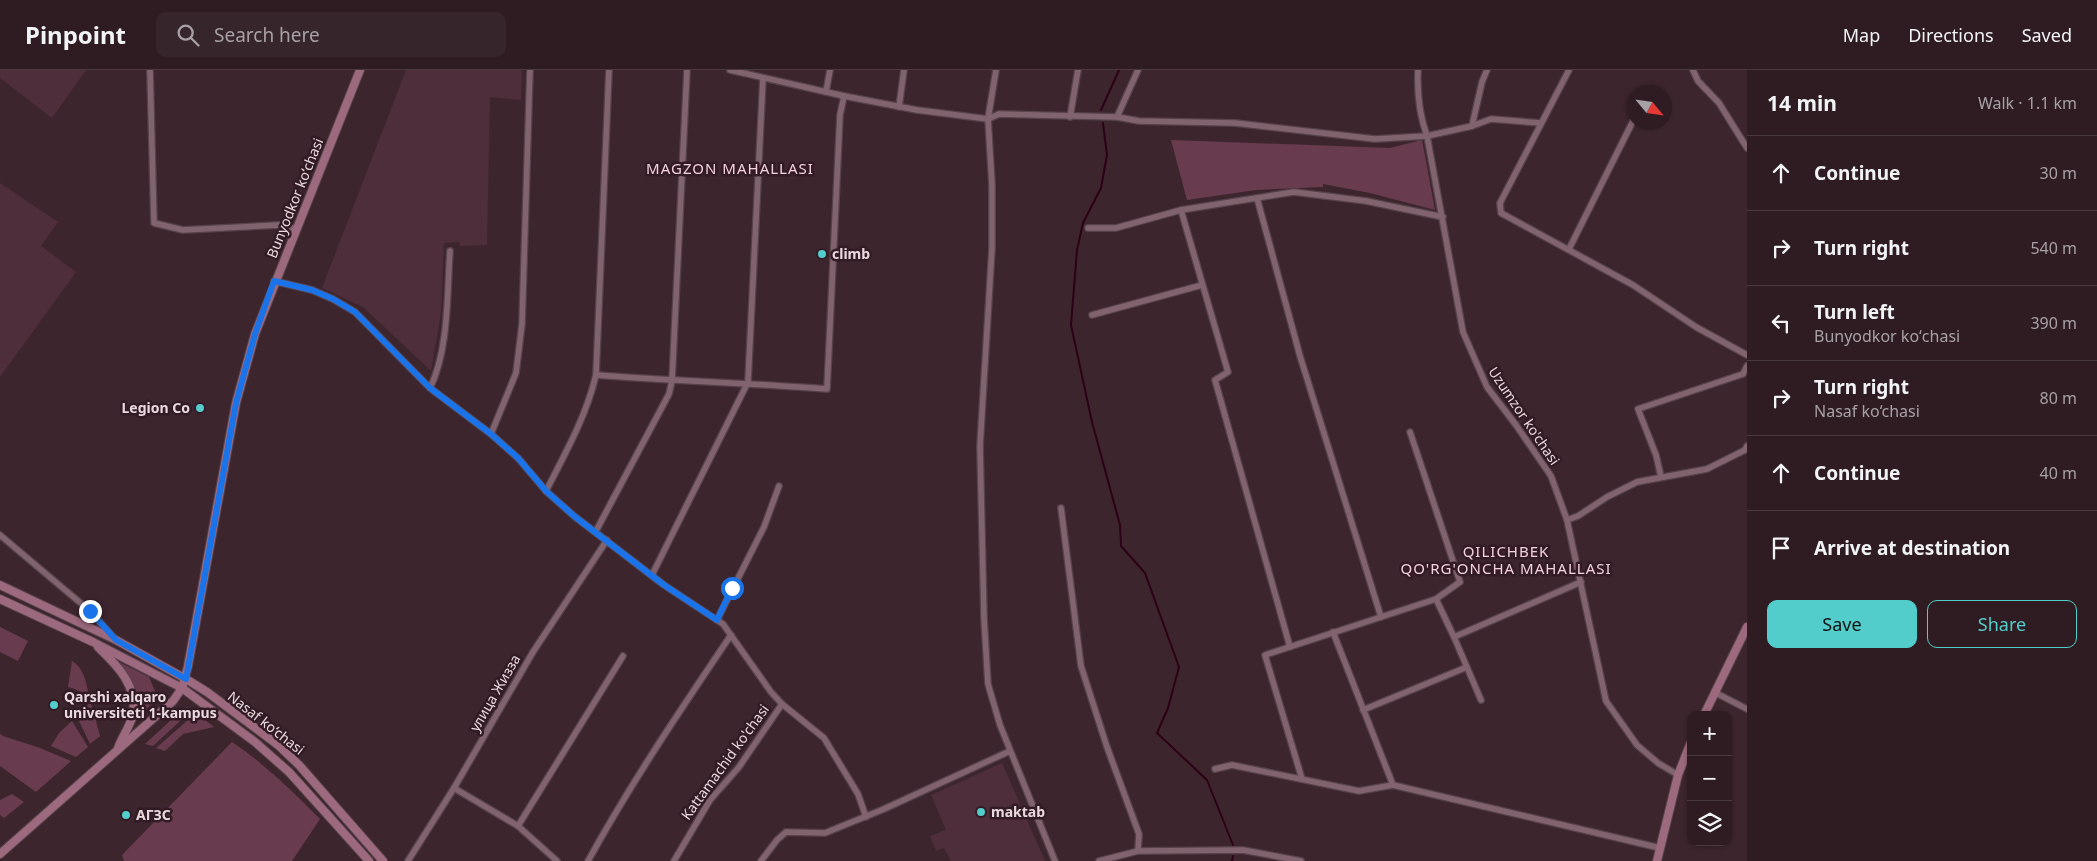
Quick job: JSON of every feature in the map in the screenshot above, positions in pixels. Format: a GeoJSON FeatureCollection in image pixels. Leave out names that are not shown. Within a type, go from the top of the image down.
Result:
{"type":"FeatureCollection","features":[{"type":"Feature","properties":{"kind":"main road","name":"Bunyodkor koʻchasi"},"geometry":{"type":"LineString","coordinates":[[0,854],[173,701],[182,688],[186,679],[236,403],[255,334],[274,281],[360,70]]}},
{"type":"Feature","properties":{"kind":"main road","name":"Nasaf ko‘chasi"},"geometry":{"type":"LineString","coordinates":[[0,585],[116,640],[186,679],[259,731],[299,764],[383,861]]}},
{"type":"Feature","properties":{"kind":"main road","name":"Nasaf ko‘chasi"},"geometry":{"type":"LineString","coordinates":[[0,599],[93,642],[182,688],[255,742],[282,766],[369,861]]}},
{"type":"Feature","properties":{"kind":"main road"},"geometry":{"type":"LineString","coordinates":[[1706,711],[1747,627]]}},
{"type":"Feature","properties":{"kind":"main road"},"geometry":{"type":"LineString","coordinates":[[93,642],[109,658],[128,682],[134,696],[132,716],[116,751]]}},
{"type":"Feature","properties":{"kind":"main road"},"geometry":{"type":"LineString","coordinates":[[1657,861],[1678,775],[1687,752]]}},
{"type":"Feature","properties":{"kind":"street"},"geometry":{"type":"LineString","coordinates":[[150,70],[154,223],[183,230],[278,225],[296,230]]}},
{"type":"Feature","properties":{"kind":"street"},"geometry":{"type":"LineString","coordinates":[[491,434],[516,373],[522,324],[530,70]]}},
{"type":"Feature","properties":{"kind":"street"},"geometry":{"type":"LineString","coordinates":[[546,491],[575,435],[596,375],[609,70]]}},
{"type":"Feature","properties":{"kind":"street"},"geometry":{"type":"LineString","coordinates":[[596,531],[669,394],[672,381],[687,70]]}},
{"type":"Feature","properties":{"kind":"street"},"geometry":{"type":"LineString","coordinates":[[730,70],[753,72],[764,78],[899,107],[988,120],[998,114],[1117,117],[1139,121],[1235,124],[1375,139],[1427,136],[1491,120],[1541,123]]}},
{"type":"Feature","properties":{"kind":"street"},"geometry":{"type":"LineString","coordinates":[[826,92],[830,70]]}},
{"type":"Feature","properties":{"kind":"street"},"geometry":{"type":"LineString","coordinates":[[899,107],[904,70]]}},
{"type":"Feature","properties":{"kind":"street"},"geometry":{"type":"LineString","coordinates":[[996,70],[988,120],[992,184],[992,248],[980,446],[984,618],[988,684],[1000,725],[1055,861]]}},
{"type":"Feature","properties":{"kind":"street"},"geometry":{"type":"LineString","coordinates":[[1070,116],[1078,70]]}},
{"type":"Feature","properties":{"kind":"street"},"geometry":{"type":"LineString","coordinates":[[1117,117],[1138,70]]}},
{"type":"Feature","properties":{"kind":"street","name":"Uzumzor ko'chasi"},"geometry":{"type":"LineString","coordinates":[[1418,70],[1417,93],[1421,120],[1427,136],[1463,332],[1477,369],[1487,387],[1551,476],[1567,520],[1606,701],[1637,745],[1658,763],[1678,775]]}},
{"type":"Feature","properties":{"kind":"street"},"geometry":{"type":"LineString","coordinates":[[1472,126],[1482,82],[1487,70]]}},
{"type":"Feature","properties":{"kind":"street"},"geometry":{"type":"LineString","coordinates":[[1569,70],[1500,203],[1501,213],[1633,285],[1696,327],[1747,355]]}},
{"type":"Feature","properties":{"kind":"street"},"geometry":{"type":"LineString","coordinates":[[1693,70],[1698,81],[1719,103],[1747,148]]}},
{"type":"Feature","properties":{"kind":"street"},"geometry":{"type":"LineString","coordinates":[[652,575],[748,382],[764,78]]}},
{"type":"Feature","properties":{"kind":"street"},"geometry":{"type":"LineString","coordinates":[[596,375],[672,381],[748,382],[827,389],[840,115],[844,96]]}},
{"type":"Feature","properties":{"kind":"street"},"geometry":{"type":"LineString","coordinates":[[1569,249],[1628,130]]}},
{"type":"Feature","properties":{"kind":"street"},"geometry":{"type":"LineString","coordinates":[[1088,228],[1116,228],[1180,210],[1294,192],[1366,201],[1443,218]]}},
{"type":"Feature","properties":{"kind":"street"},"geometry":{"type":"LineString","coordinates":[[1257,198],[1300,356],[1380,618]]}},
{"type":"Feature","properties":{"kind":"street"},"geometry":{"type":"LineString","coordinates":[[1180,210],[1228,372],[1215,380],[1290,647]]}},
{"type":"Feature","properties":{"kind":"street"},"geometry":{"type":"LineString","coordinates":[[430,388],[436,376],[446,321],[450,251]]}},
{"type":"Feature","properties":{"kind":"street"},"geometry":{"type":"LineString","coordinates":[[274,281],[312,290],[333,299],[355,312],[430,388],[491,434],[518,458],[546,491],[652,575],[723,624],[766,685],[782,704],[824,738],[858,794],[866,817]]}},
{"type":"Feature","properties":{"kind":"street"},"geometry":{"type":"LineString","coordinates":[[1092,315],[1202,285]]}},
{"type":"Feature","properties":{"kind":"street"},"geometry":{"type":"LineString","coordinates":[[1661,476],[1656,454],[1638,409],[1743,374],[1747,366]]}},
{"type":"Feature","properties":{"kind":"street"},"geometry":{"type":"LineString","coordinates":[[1302,779],[1265,655],[1436,600],[1460,582],[1410,432]]}},
{"type":"Feature","properties":{"kind":"street"},"geometry":{"type":"LineString","coordinates":[[1567,520],[1578,516],[1607,497],[1637,482],[1661,476],[1707,469],[1745,450],[1747,446]]}},
{"type":"Feature","properties":{"kind":"street"},"geometry":{"type":"LineString","coordinates":[[717,620],[764,527],[779,486]]}},
{"type":"Feature","properties":{"kind":"street"},"geometry":{"type":"LineString","coordinates":[[1061,508],[1081,666],[1106,747],[1139,834],[1138,851]]}},
{"type":"Feature","properties":{"kind":"street"},"geometry":{"type":"LineString","coordinates":[[0,535],[90,611],[116,640]]}},
{"type":"Feature","properties":{"kind":"street","name":"улица Жизза"},"geometry":{"type":"LineString","coordinates":[[408,861],[454,788],[533,652],[607,540]]}},
{"type":"Feature","properties":{"kind":"street"},"geometry":{"type":"LineString","coordinates":[[1454,637],[1581,582]]}},
{"type":"Feature","properties":{"kind":"street"},"geometry":{"type":"LineString","coordinates":[[1436,600],[1481,700]]}},
{"type":"Feature","properties":{"kind":"street"},"geometry":{"type":"LineString","coordinates":[[1333,632],[1393,785]]}},
{"type":"Feature","properties":{"kind":"street"},"geometry":{"type":"LineString","coordinates":[[588,861],[663,736],[731,635]]}},
{"type":"Feature","properties":{"kind":"street"},"geometry":{"type":"LineString","coordinates":[[518,826],[623,656]]}},
{"type":"Feature","properties":{"kind":"street"},"geometry":{"type":"LineString","coordinates":[[1363,710],[1467,667]]}},
{"type":"Feature","properties":{"kind":"street"},"geometry":{"type":"LineString","coordinates":[[1714,692],[1747,709]]}},
{"type":"Feature","properties":{"kind":"street","name":"Kattamachid ko'chasi"},"geometry":{"type":"LineString","coordinates":[[674,861],[710,800],[739,767],[782,704]]}},
{"type":"Feature","properties":{"kind":"street"},"geometry":{"type":"LineString","coordinates":[[760,861],[786,832],[826,833],[866,817],[1010,751]]}},
{"type":"Feature","properties":{"kind":"street"},"geometry":{"type":"LineString","coordinates":[[1216,769],[1232,765],[1358,791],[1393,785],[1660,848]]}},
{"type":"Feature","properties":{"kind":"street"},"geometry":{"type":"LineString","coordinates":[[454,788],[518,826],[558,861]]}},
{"type":"Feature","properties":{"kind":"street"},"geometry":{"type":"LineString","coordinates":[[1099,861],[1138,851],[1243,850],[1301,861]]}},
{"type":"Feature","properties":{"kind":"shaded area"},"geometry":{"type":"Polygon","coordinates":[[[0,70],[86,70],[52,118],[0,78],[0,70]]]}},
{"type":"Feature","properties":{"kind":"shaded area"},"geometry":{"type":"Polygon","coordinates":[[[406,70],[522,70],[521,100],[490,97],[487,245],[460,246],[459,242],[444,243],[441,313],[431,371],[363,307],[322,288],[406,70]]]}},
{"type":"Feature","properties":{"kind":"shaded area"},"geometry":{"type":"Polygon","coordinates":[[[1171,140],[1390,148],[1422,140],[1435,210],[1370,193],[1323,184],[1323,187],[1256,190],[1187,200],[1171,140]]]}},
{"type":"Feature","properties":{"kind":"shaded area"},"geometry":{"type":"Polygon","coordinates":[[[0,183],[58,222],[41,246],[76,272],[0,377],[0,183]]]}},
{"type":"Feature","properties":{"kind":"shaded area"},"geometry":{"type":"Polygon","coordinates":[[[0,627],[28,641],[18,661],[0,652],[0,627]]]}},
{"type":"Feature","properties":{"kind":"shaded area"},"geometry":{"type":"Polygon","coordinates":[[[72,661],[82,671],[89,695],[68,687],[72,661]]]}},
{"type":"Feature","properties":{"kind":"shaded area"},"geometry":{"type":"Polygon","coordinates":[[[117,661],[149,677],[158,698],[133,722],[133,690],[128,677],[117,661]]]}},
{"type":"Feature","properties":{"kind":"shaded area"},"geometry":{"type":"Polygon","coordinates":[[[91,703],[100,736],[90,744],[79,721],[86,713],[87,705],[91,703]]]}},
{"type":"Feature","properties":{"kind":"shaded area"},"geometry":{"type":"Polygon","coordinates":[[[187,707],[192,710],[153,746],[145,744],[183,709],[187,707]]]}},
{"type":"Feature","properties":{"kind":"shaded area"},"geometry":{"type":"Polygon","coordinates":[[[196,713],[214,727],[183,734],[165,751],[156,748],[196,713]]]}},
{"type":"Feature","properties":{"kind":"shaded area"},"geometry":{"type":"Polygon","coordinates":[[[72,721],[88,747],[76,757],[51,746],[59,733],[72,721]]]}},
{"type":"Feature","properties":{"kind":"shaded area"},"geometry":{"type":"Polygon","coordinates":[[[0,734],[71,761],[36,792],[0,766],[0,734]]]}},
{"type":"Feature","properties":{"kind":"shaded area"},"geometry":{"type":"Polygon","coordinates":[[[232,742],[289,788],[320,819],[292,861],[124,861],[122,855],[232,742]]]}},
{"type":"Feature","properties":{"kind":"shaded area","name":"maktab"},"geometry":{"type":"Polygon","coordinates":[[[1002,763],[1045,861],[951,861],[944,848],[936,851],[930,836],[946,830],[931,795],[1002,763]]]}},
{"type":"Feature","properties":{"kind":"shaded area"},"geometry":{"type":"Polygon","coordinates":[[[12,794],[24,802],[4,818],[0,815],[0,800],[12,794]]]}},
{"type":"Feature","properties":{"kind":"waterway"},"geometry":{"type":"LineString","coordinates":[[1101,110],[1119,70]]}},
{"type":"Feature","properties":{"kind":"waterway"},"geometry":{"type":"LineString","coordinates":[[1103,123],[1107,155],[1101,188],[1083,223],[1077,250],[1071,325],[1092,422],[1120,525],[1121,546],[1145,573],[1179,667],[1168,708],[1157,733],[1207,780],[1233,845]]}},
{"type":"Feature","properties":{"kind":"waterway"},"geometry":{"type":"LineString","coordinates":[[1232,861],[1233,856]]}},
{"type":"Feature","properties":{"kind":"place","name":"climb"},"geometry":{"type":"Point","coordinates":[822,254]}},
{"type":"Feature","properties":{"kind":"place","name":"Legion Co"},"geometry":{"type":"Point","coordinates":[200,408]}},
{"type":"Feature","properties":{"kind":"place","name":"Qarshi xalqaro universiteti 1-kampus"},"geometry":{"type":"Point","coordinates":[54,705]}},
{"type":"Feature","properties":{"kind":"place","name":"maktab"},"geometry":{"type":"Point","coordinates":[981,812]}},
{"type":"Feature","properties":{"kind":"place","name":"АГЗС"},"geometry":{"type":"Point","coordinates":[126,815]}},
{"type":"Feature","properties":{"kind":"district","name":"MAGZON MAHALLASI"},"geometry":{"type":"Point","coordinates":[730,169]}},
{"type":"Feature","properties":{"kind":"district","name":"QILICHBEK QO'RG'ONCHA MAHALLASI"},"geometry":{"type":"Point","coordinates":[1506,560]}},
{"type":"Feature","properties":{"kind":"route"},"geometry":{"type":"LineString","coordinates":[[90,611],[116,640],[186,679],[236,403],[255,334],[274,281],[312,290],[333,299],[355,312],[430,388],[491,434],[518,458],[546,491],[574,516],[664,585],[717,620],[732,588]]}}]}
